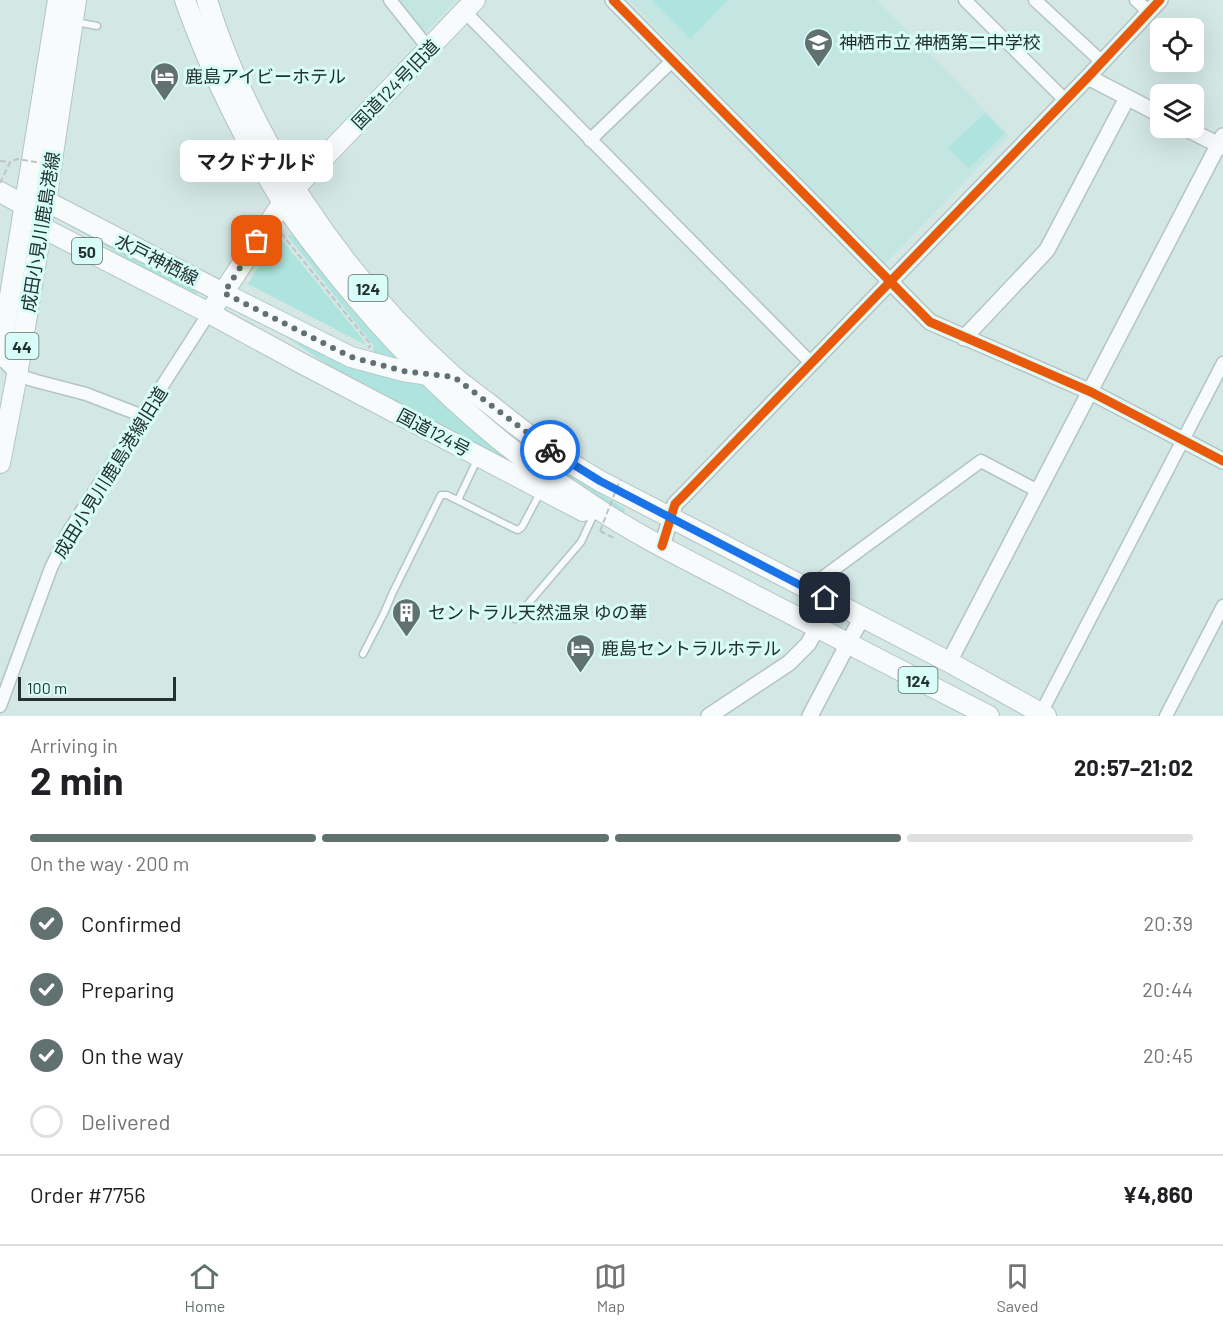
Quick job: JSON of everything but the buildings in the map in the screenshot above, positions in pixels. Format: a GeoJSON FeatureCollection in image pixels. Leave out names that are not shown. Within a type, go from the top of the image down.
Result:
{"type":"FeatureCollection","features":[{"type":"Feature","properties":{"kind":"main road","name":"成田小見川鹿島港線"},"geometry":{"type":"LineString","coordinates":[[0,357],[24,205],[62,13],[76,0]]}},
{"type":"Feature","properties":{"kind":"main road","name":"国道124号"},"geometry":{"type":"LineString","coordinates":[[185,0],[236,120],[256,157],[393,317],[454,377],[545,447],[600,481],[949,662],[1043,715]]}},
{"type":"Feature","properties":{"kind":"main road","name":"国道124号"},"geometry":{"type":"LineString","coordinates":[[211,3],[218,35],[244,97],[275,157],[289,195],[315,248],[380,326],[426,374],[495,436],[536,466],[596,518]]}},
{"type":"Feature","properties":{"kind":"main road","name":"国道124号旧道"},"geometry":{"type":"LineString","coordinates":[[209,313],[289,195],[470,6]]}},
{"type":"Feature","properties":{"kind":"main road","name":"成田小見川鹿島港線"},"geometry":{"type":"LineString","coordinates":[[0,463],[46,201],[62,13]]}},
{"type":"Feature","properties":{"kind":"main road","name":"水戸神栖線"},"geometry":{"type":"LineString","coordinates":[[0,192],[24,205],[41,227],[209,313]]}},
{"type":"Feature","properties":{"kind":"main road"},"geometry":{"type":"LineString","coordinates":[[24,205],[46,201]]}},
{"type":"Feature","properties":{"kind":"main road","name":"水戸神栖線"},"geometry":{"type":"LineString","coordinates":[[46,201],[224,293]]}},
{"type":"Feature","properties":{"kind":"main road"},"geometry":{"type":"LineString","coordinates":[[224,293],[351,357],[403,371],[454,377]]}},
{"type":"Feature","properties":{"kind":"main road","name":"国道124号"},"geometry":{"type":"LineString","coordinates":[[209,313],[596,518],[631,535],[662,546],[989,716]]}},
{"type":"Feature","properties":{"kind":"street"},"geometry":{"type":"LineString","coordinates":[[390,0],[429,48]]}},
{"type":"Feature","properties":{"kind":"street"},"geometry":{"type":"LineString","coordinates":[[614,0],[930,322],[1091,392],[1223,461]]}},
{"type":"Feature","properties":{"kind":"street"},"geometry":{"type":"LineString","coordinates":[[965,0],[1065,100]]}},
{"type":"Feature","properties":{"kind":"street"},"geometry":{"type":"LineString","coordinates":[[1035,0],[1101,62]]}},
{"type":"Feature","properties":{"kind":"street"},"geometry":{"type":"LineString","coordinates":[[1136,0],[1149,12]]}},
{"type":"Feature","properties":{"kind":"street"},"geometry":{"type":"LineString","coordinates":[[662,546],[675,504],[1160,0]]}},
{"type":"Feature","properties":{"kind":"street"},"geometry":{"type":"LineString","coordinates":[[470,6],[590,140],[811,363]]}},
{"type":"Feature","properties":{"kind":"street"},"geometry":{"type":"LineString","coordinates":[[590,140],[672,61]]}},
{"type":"Feature","properties":{"kind":"street"},"geometry":{"type":"LineString","coordinates":[[1088,76],[1150,110]]}},
{"type":"Feature","properties":{"kind":"street"},"geometry":{"type":"LineString","coordinates":[[964,338],[1047,250],[1127,98]]}},
{"type":"Feature","properties":{"kind":"street"},"geometry":{"type":"LineString","coordinates":[[949,662],[1221,142],[1204,135]]}},
{"type":"Feature","properties":{"kind":"street","name":"成田小見川鹿島港線旧道"},"geometry":{"type":"LineString","coordinates":[[0,706],[51,568],[69,531],[209,313]]}},
{"type":"Feature","properties":{"kind":"street"},"geometry":{"type":"LineString","coordinates":[[0,357],[17,375],[86,394],[143,416]]}},
{"type":"Feature","properties":{"kind":"street"},"geometry":{"type":"LineString","coordinates":[[1043,715],[1223,363]]}},
{"type":"Feature","properties":{"kind":"street"},"geometry":{"type":"LineString","coordinates":[[810,591],[818,581],[981,461],[1038,491]]}},
{"type":"Feature","properties":{"kind":"street"},"geometry":{"type":"LineString","coordinates":[[1166,716],[1223,606]]}},
{"type":"Feature","properties":{"kind":"street"},"geometry":{"type":"LineString","coordinates":[[810,716],[862,617]]}},
{"type":"Feature","properties":{"kind":"street"},"geometry":{"type":"LineString","coordinates":[[710,716],[789,663],[808,644],[817,628]]}},
{"type":"Feature","properties":{"kind":"lane"},"geometry":{"type":"LineString","coordinates":[[62,13],[97,26]]}},
{"type":"Feature","properties":{"kind":"lane"},"geometry":{"type":"LineString","coordinates":[[458,500],[479,457]]}},
{"type":"Feature","properties":{"kind":"lane"},"geometry":{"type":"LineString","coordinates":[[363,654],[441,495],[458,500],[518,530],[522,527],[541,489]]}},
{"type":"Feature","properties":{"kind":"lane"},"geometry":{"type":"LineString","coordinates":[[515,619],[580,542],[596,518]]}},
{"type":"Feature","properties":{"kind":"path"},"geometry":{"type":"LineString","coordinates":[[0,161],[10,162],[17,159],[59,165]]}},
{"type":"Feature","properties":{"kind":"path"},"geometry":{"type":"LineString","coordinates":[[0,183],[10,162]]}},
{"type":"Feature","properties":{"kind":"path"},"geometry":{"type":"LineString","coordinates":[[279,231],[371,345],[366,350]]}},
{"type":"Feature","properties":{"kind":"path"},"geometry":{"type":"LineString","coordinates":[[596,518],[620,480]]}},
{"type":"Feature","properties":{"kind":"shaded area"},"geometry":{"type":"Polygon","coordinates":[[[399,0],[456,0],[424,34],[399,0]]]}},
{"type":"Feature","properties":{"kind":"shaded area","name":"神栖市立 神栖第二中学校"},"geometry":{"type":"Polygon","coordinates":[[[629,0],[877,0],[1009,135],[884,264],[629,0]]]}},
{"type":"Feature","properties":{"kind":"shaded area"},"geometry":{"type":"Polygon","coordinates":[[[651,0],[728,0],[690,39],[651,0]]]}},
{"type":"Feature","properties":{"kind":"shaded area"},"geometry":{"type":"Polygon","coordinates":[[[985,113],[1005,133],[969,168],[948,148],[985,113]]]}},
{"type":"Feature","properties":{"kind":"shaded area"},"geometry":{"type":"Polygon","coordinates":[[[71,221],[197,292],[196,296],[140,268],[70,226],[71,221]]]}},
{"type":"Feature","properties":{"kind":"shaded area"},"geometry":{"type":"Polygon","coordinates":[[[296,231],[314,261],[337,290],[403,364],[373,352],[374,346],[288,236],[296,231]]]}},
{"type":"Feature","properties":{"kind":"shaded area"},"geometry":{"type":"Polygon","coordinates":[[[282,240],[365,342],[364,344],[248,284],[273,243],[282,240]]]}},
{"type":"Feature","properties":{"kind":"shaded area"},"geometry":{"type":"Polygon","coordinates":[[[245,311],[422,381],[532,477],[331,367],[282,334],[244,315],[245,311]]]}},
{"type":"Feature","properties":{"kind":"shaded area"},"geometry":{"type":"Polygon","coordinates":[[[505,426],[565,472],[625,509],[623,514],[555,473],[501,430],[505,426]]]}},
{"type":"Feature","properties":{"kind":"cycle path"},"geometry":{"type":"LineString","coordinates":[[613,0],[930,322],[1091,392],[1223,461]]}},
{"type":"Feature","properties":{"kind":"cycle path"},"geometry":{"type":"LineString","coordinates":[[662,546],[675,504],[1160,0]]}},
{"type":"Feature","properties":{"kind":"way so far"},"geometry":{"type":"LineString","coordinates":[[257,241],[224,293],[351,357],[403,371],[454,377],[550,450]]}},
{"type":"Feature","properties":{"kind":"place","name":"神栖市立 神栖第二中学校"},"geometry":{"type":"Point","coordinates":[818,68]}},
{"type":"Feature","properties":{"kind":"place","name":"鹿島アイビーホテル"},"geometry":{"type":"Point","coordinates":[164,102]}},
{"type":"Feature","properties":{"kind":"place","name":"マクドナルド"},"geometry":{"type":"Point","coordinates":[257,241]}},
{"type":"Feature","properties":{"kind":"place","name":"セントラル天然温泉 ゆの華"},"geometry":{"type":"Point","coordinates":[407,638]}},
{"type":"Feature","properties":{"kind":"place","name":"鹿島セントラルホテル"},"geometry":{"type":"Point","coordinates":[580,674]}},
{"type":"Feature","properties":{"kind":"route"},"geometry":{"type":"LineString","coordinates":[[550,450],[600,481],[670,519],[825,598]]}}]}
